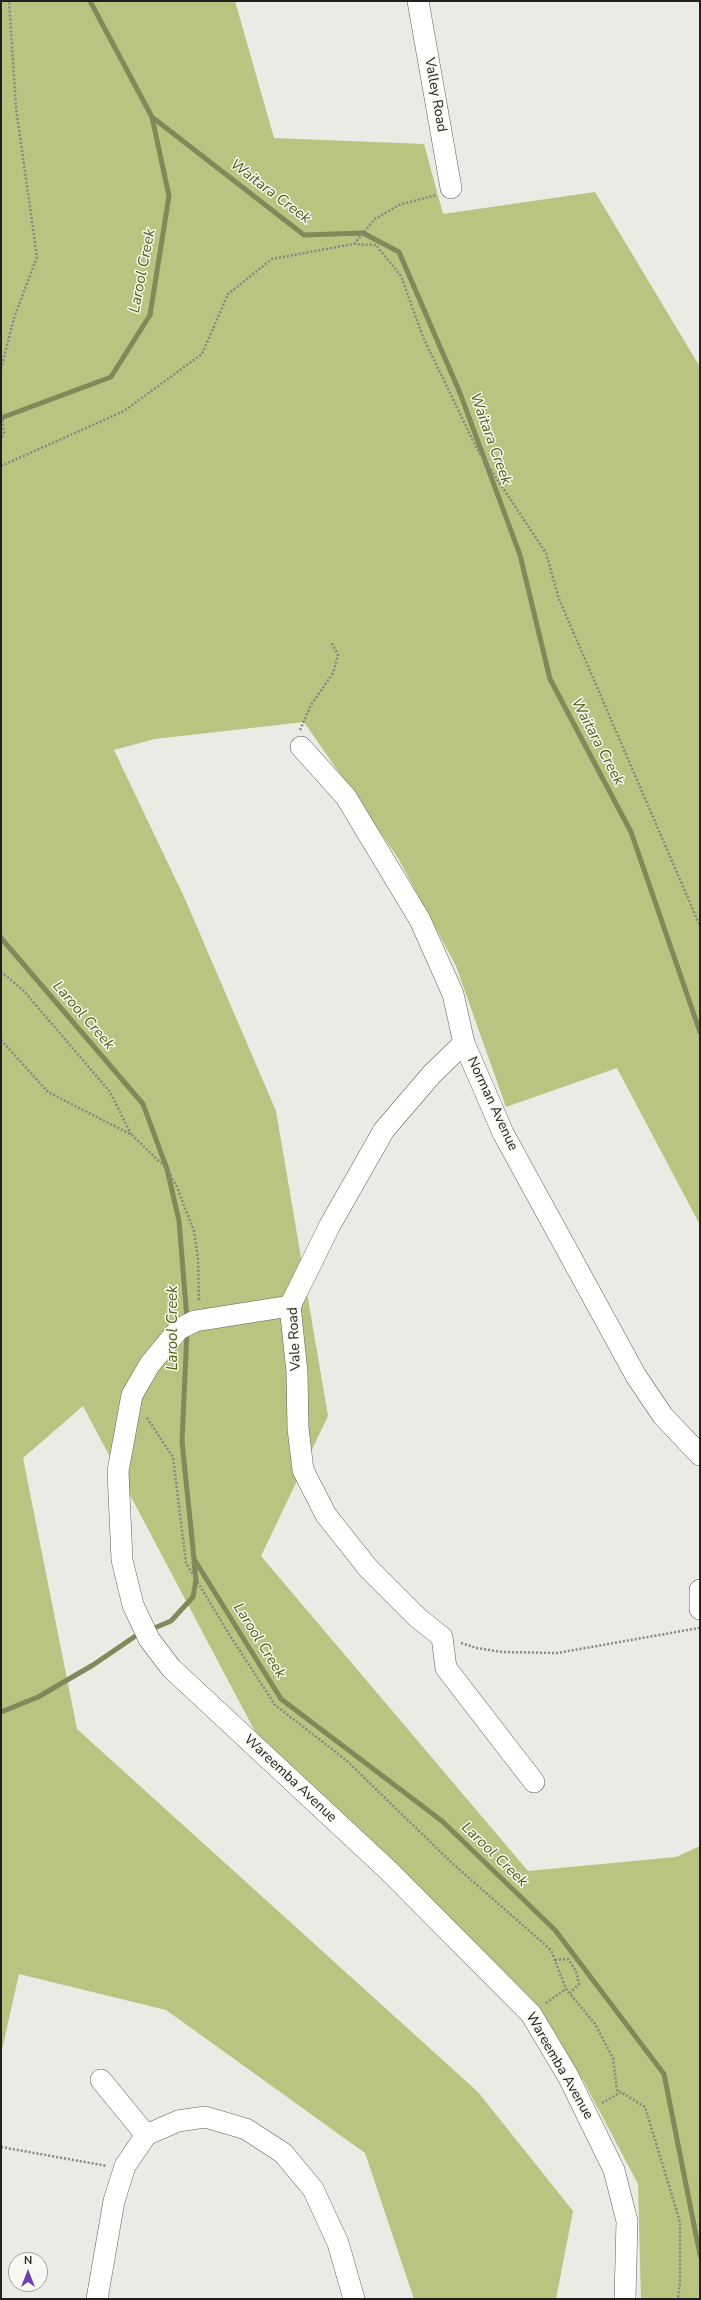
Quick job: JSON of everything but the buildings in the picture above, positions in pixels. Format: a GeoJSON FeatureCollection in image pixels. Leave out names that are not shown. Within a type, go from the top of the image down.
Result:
{"type":"FeatureCollection","features":[{"type":"Feature","properties":{"kind":"street","name":"Valley Road"},"geometry":{"type":"LineString","coordinates":[[418,1],[451,188]]}},
{"type":"Feature","properties":{"kind":"street","name":"Norman Avenue"},"geometry":{"type":"LineString","coordinates":[[301,747],[346,797],[420,920],[453,994],[464,1042],[503,1133],[636,1376],[663,1416],[700,1455]]}},
{"type":"Feature","properties":{"kind":"street","name":"Vale Road"},"geometry":{"type":"LineString","coordinates":[[464,1042],[432,1074],[384,1130],[330,1225],[290,1306],[303,1470],[326,1515],[368,1568],[418,1618],[442,1637],[446,1668],[534,1782]]}},
{"type":"Feature","properties":{"kind":"street","name":"Wareemba Avenue"},"geometry":{"type":"LineString","coordinates":[[290,1306],[197,1321],[174,1333],[150,1364],[132,1395],[118,1471],[122,1560],[133,1604],[149,1638],[171,1668],[389,1871],[531,2014],[587,2112],[614,2170],[627,2222],[625,2299]]}},
{"type":"Feature","properties":{"kind":"street"},"geometry":{"type":"LineString","coordinates":[[700,1590],[700,1610]]}},
{"type":"Feature","properties":{"kind":"street"},"geometry":{"type":"LineString","coordinates":[[102,2080],[146,2135]]}},
{"type":"Feature","properties":{"kind":"street"},"geometry":{"type":"LineString","coordinates":[[97,2299],[114,2201],[125,2166],[146,2135],[178,2121],[204,2117],[246,2129],[282,2153],[313,2189],[338,2243],[354,2299]]}},
{"type":"Feature","properties":{"kind":"path"},"geometry":{"type":"LineString","coordinates":[[1,369],[14,318],[37,257],[16,108],[9,1]]}},
{"type":"Feature","properties":{"kind":"path"},"geometry":{"type":"LineString","coordinates":[[353,244],[375,219],[399,205],[434,196],[451,188]]}},
{"type":"Feature","properties":{"kind":"path"},"geometry":{"type":"LineString","coordinates":[[1,466],[124,411],[202,354],[228,294],[272,259],[353,244],[376,245],[401,276],[423,337],[477,449],[546,553],[559,599],[700,926]]}},
{"type":"Feature","properties":{"kind":"path"},"geometry":{"type":"LineString","coordinates":[[1,412],[4,432],[1,440]]}},
{"type":"Feature","properties":{"kind":"path"},"geometry":{"type":"LineString","coordinates":[[301,747],[300,729],[311,705],[333,673],[338,655],[331,642]]}},
{"type":"Feature","properties":{"kind":"path"},"geometry":{"type":"LineString","coordinates":[[1,972],[23,990],[110,1092],[132,1134],[167,1169],[178,1187],[194,1231],[198,1259],[197,1321]]}},
{"type":"Feature","properties":{"kind":"path"},"geometry":{"type":"LineString","coordinates":[[1,1040],[48,1092],[132,1134]]}},
{"type":"Feature","properties":{"kind":"path"},"geometry":{"type":"LineString","coordinates":[[132,1395],[173,1457],[186,1563],[229,1634],[275,1705],[346,1760],[452,1863],[551,1950],[566,1988],[595,2024],[613,2058],[617,2090],[645,2107],[680,2222],[680,2280],[678,2299]]}},
{"type":"Feature","properties":{"kind":"path"},"geometry":{"type":"LineString","coordinates":[[477,1648],[530,1654],[557,1653],[700,1628]]}},
{"type":"Feature","properties":{"kind":"path"},"geometry":{"type":"LineString","coordinates":[[555,1960],[568,1959],[576,1970],[579,1984],[570,1993]]}},
{"type":"Feature","properties":{"kind":"path"},"geometry":{"type":"LineString","coordinates":[[531,2014],[566,1988]]}},
{"type":"Feature","properties":{"kind":"path"},"geometry":{"type":"LineString","coordinates":[[587,2112],[621,2092]]}},
{"type":"Feature","properties":{"kind":"path"},"geometry":{"type":"LineString","coordinates":[[1,2147],[102,2166],[125,2166]]}},
{"type":"Feature","properties":{"kind":"green space"},"geometry":{"type":"Polygon","coordinates":[[[1,1],[235,1],[274,138],[424,144],[443,214],[595,192],[700,367],[700,1225],[617,1068],[506,1107],[456,966],[398,858],[304,722],[155,739],[114,750],[185,899],[276,1111],[328,1416],[261,1556],[528,1871],[676,1857],[700,1846],[700,2299],[641,2299],[638,2184],[583,2080],[278,1775],[83,1406],[23,1458],[77,1729],[478,2092],[573,2211],[556,2299],[414,2299],[365,2153],[166,2010],[19,1974],[1,2054],[1,1]]]}},
{"type":"Feature","properties":{"kind":"waterway","name":"Waitara Creek"},"geometry":{"type":"LineString","coordinates":[[90,1],[152,117],[304,235],[363,233],[399,252],[460,393],[520,555],[550,679],[631,832],[700,1032]]}},
{"type":"Feature","properties":{"kind":"waterway","name":"Larool Creek"},"geometry":{"type":"LineString","coordinates":[[1,418],[111,377],[150,315],[169,196],[152,117]]}},
{"type":"Feature","properties":{"kind":"waterway","name":"Larool Creek"},"geometry":{"type":"LineString","coordinates":[[1,938],[143,1104],[167,1169],[179,1221],[187,1319]]}},
{"type":"Feature","properties":{"kind":"waterway","name":"Larool Creek"},"geometry":{"type":"LineString","coordinates":[[187,1331],[182,1441],[194,1559],[281,1699],[442,1821],[555,1930],[664,2074],[700,2255]]}},
{"type":"Feature","properties":{"kind":"waterway"},"geometry":{"type":"LineString","coordinates":[[152,1629],[171,1621],[193,1597],[196,1580],[194,1562]]}},
{"type":"Feature","properties":{"kind":"waterway"},"geometry":{"type":"LineString","coordinates":[[1,1712],[38,1697],[93,1665],[137,1635]]}}]}
